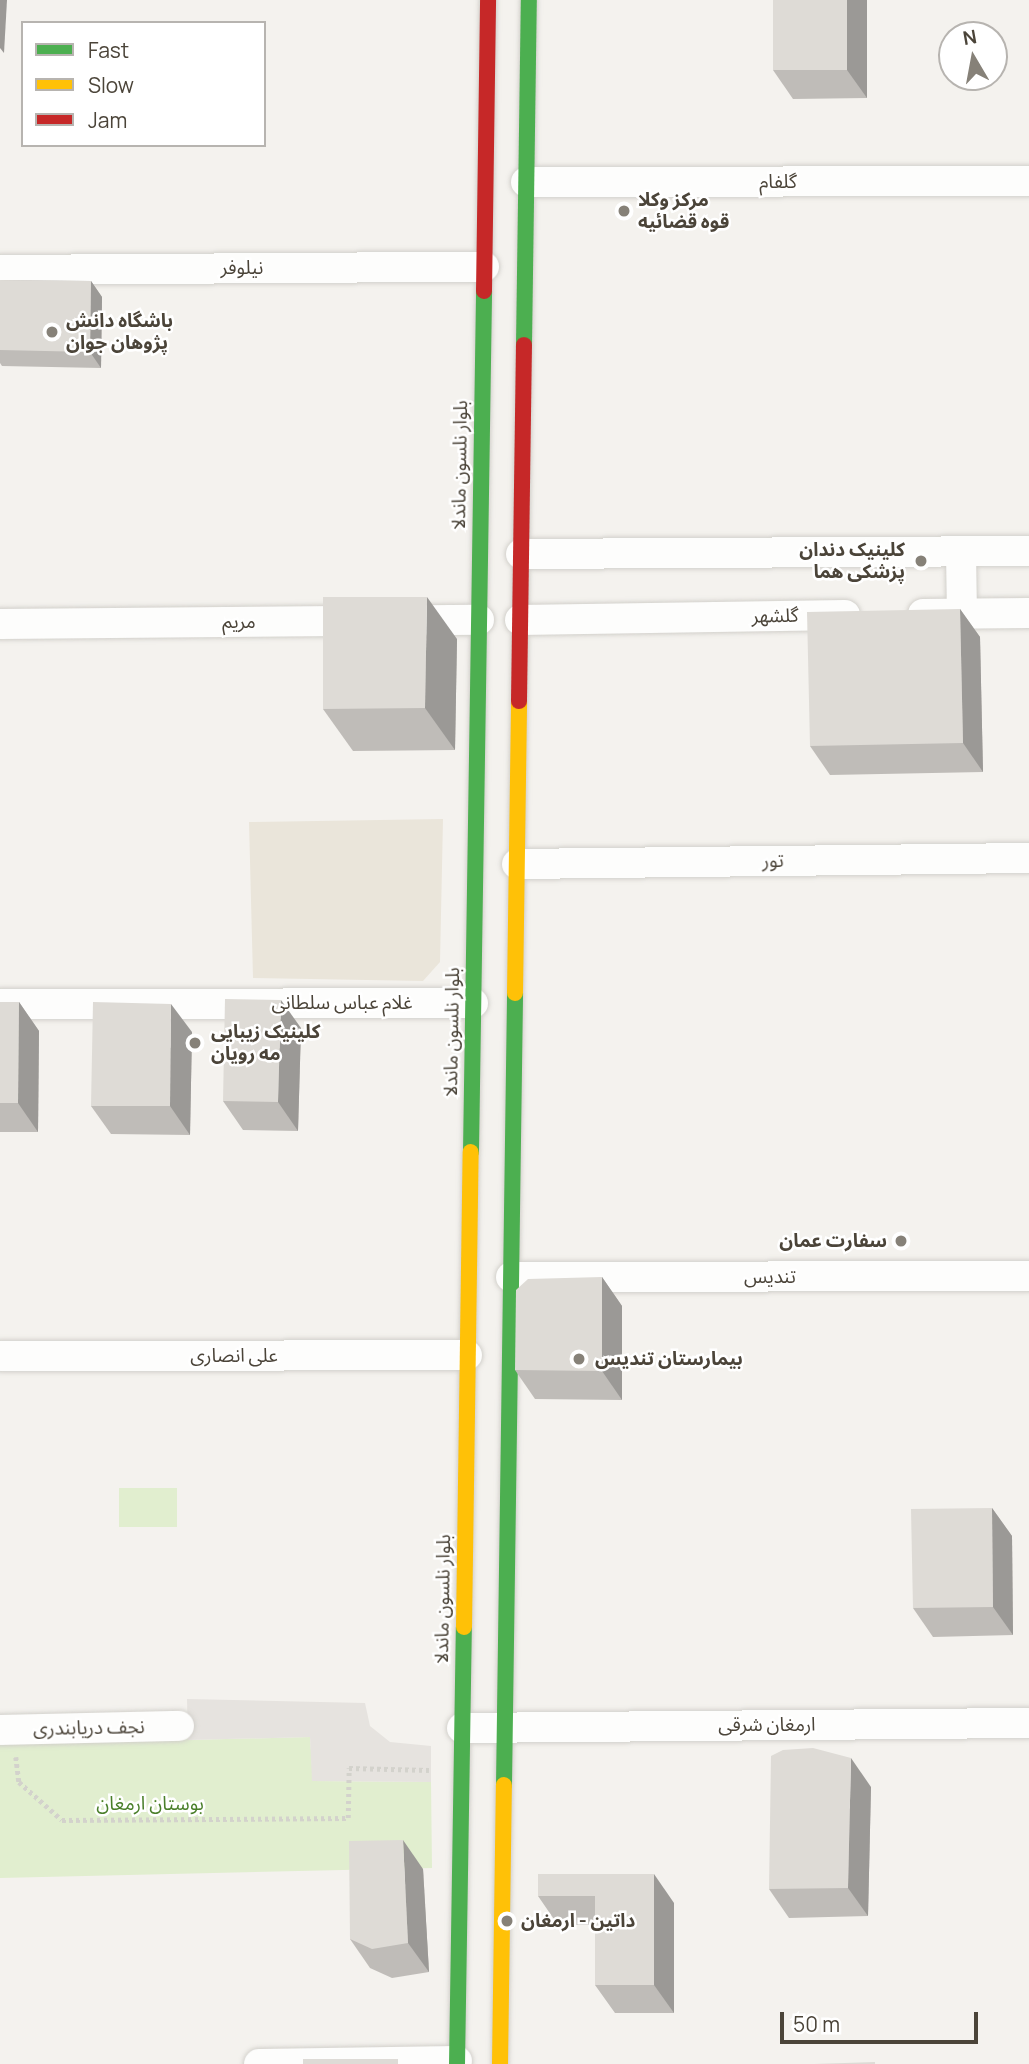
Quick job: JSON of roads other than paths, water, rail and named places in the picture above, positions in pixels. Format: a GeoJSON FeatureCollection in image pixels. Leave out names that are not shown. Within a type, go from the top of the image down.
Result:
{"type":"FeatureCollection","features":[{"type":"Feature","properties":{"kind":"main road","name":"بلوار نلسون ماندلا"},"geometry":{"type":"LineString","coordinates":[[457,2062],[488,0]]}},
{"type":"Feature","properties":{"kind":"main road"},"geometry":{"type":"LineString","coordinates":[[500,2064],[529,0]]}},
{"type":"Feature","properties":{"kind":"street","name":"گلفام"},"geometry":{"type":"LineString","coordinates":[[526,182],[1029,181]]}},
{"type":"Feature","properties":{"kind":"street","name":"نیلوفر"},"geometry":{"type":"LineString","coordinates":[[0,270],[484,267]]}},
{"type":"Feature","properties":{"kind":"street"},"geometry":{"type":"LineString","coordinates":[[521,554],[1029,551]]}},
{"type":"Feature","properties":{"kind":"street"},"geometry":{"type":"LineString","coordinates":[[961,552],[962,613]]}},
{"type":"Feature","properties":{"kind":"street","name":"گلشهر"},"geometry":{"type":"LineString","coordinates":[[520,620],[1029,613]]}},
{"type":"Feature","properties":{"kind":"street","name":"مریم"},"geometry":{"type":"LineString","coordinates":[[0,624],[479,620]]}},
{"type":"Feature","properties":{"kind":"street","name":"تور"},"geometry":{"type":"LineString","coordinates":[[517,864],[1029,858]]}},
{"type":"Feature","properties":{"kind":"street","name":"غلام عباس سلطانی"},"geometry":{"type":"LineString","coordinates":[[0,1004],[473,1003]]}},
{"type":"Feature","properties":{"kind":"street","name":"تندیس"},"geometry":{"type":"LineString","coordinates":[[511,1277],[1029,1276]]}},
{"type":"Feature","properties":{"kind":"street","name":"علی انصاری"},"geometry":{"type":"LineString","coordinates":[[0,1356],[467,1355]]}},
{"type":"Feature","properties":{"kind":"street","name":"ارمغان شرقی"},"geometry":{"type":"LineString","coordinates":[[462,1728],[1029,1723]]}},
{"type":"Feature","properties":{"kind":"street","name":"نجف دریابندری"},"geometry":{"type":"LineString","coordinates":[[6,1730],[178,1726]]}},
{"type":"Feature","properties":{"kind":"street"},"geometry":{"type":"LineString","coordinates":[[259,2064],[457,2062]]}},
{"type":"Feature","properties":{"kind":"place","name":"مرکز وکلا قوه قضائیه"},"geometry":{"type":"Point","coordinates":[624,211]}},
{"type":"Feature","properties":{"kind":"place","name":"باشگاه دانش پژوهان جوان"},"geometry":{"type":"Point","coordinates":[52,332]}},
{"type":"Feature","properties":{"kind":"place","name":"کلینیک دندان پزشکی هما"},"geometry":{"type":"Point","coordinates":[921,561]}},
{"type":"Feature","properties":{"kind":"place","name":"کلینیک زیبایی مه رویان"},"geometry":{"type":"Point","coordinates":[195,1043]}},
{"type":"Feature","properties":{"kind":"place","name":"سفارت عمان"},"geometry":{"type":"Point","coordinates":[901,1241]}},
{"type":"Feature","properties":{"kind":"place","name":"بیمارستان تندیس"},"geometry":{"type":"Point","coordinates":[579,1359]}},
{"type":"Feature","properties":{"kind":"place","name":"داتین - ارمغان"},"geometry":{"type":"Point","coordinates":[507,1921]}},
{"type":"Feature","properties":{"kind":"park label","name":"بوستان ارمغان"},"geometry":{"type":"Point","coordinates":[150,1804]}}]}
